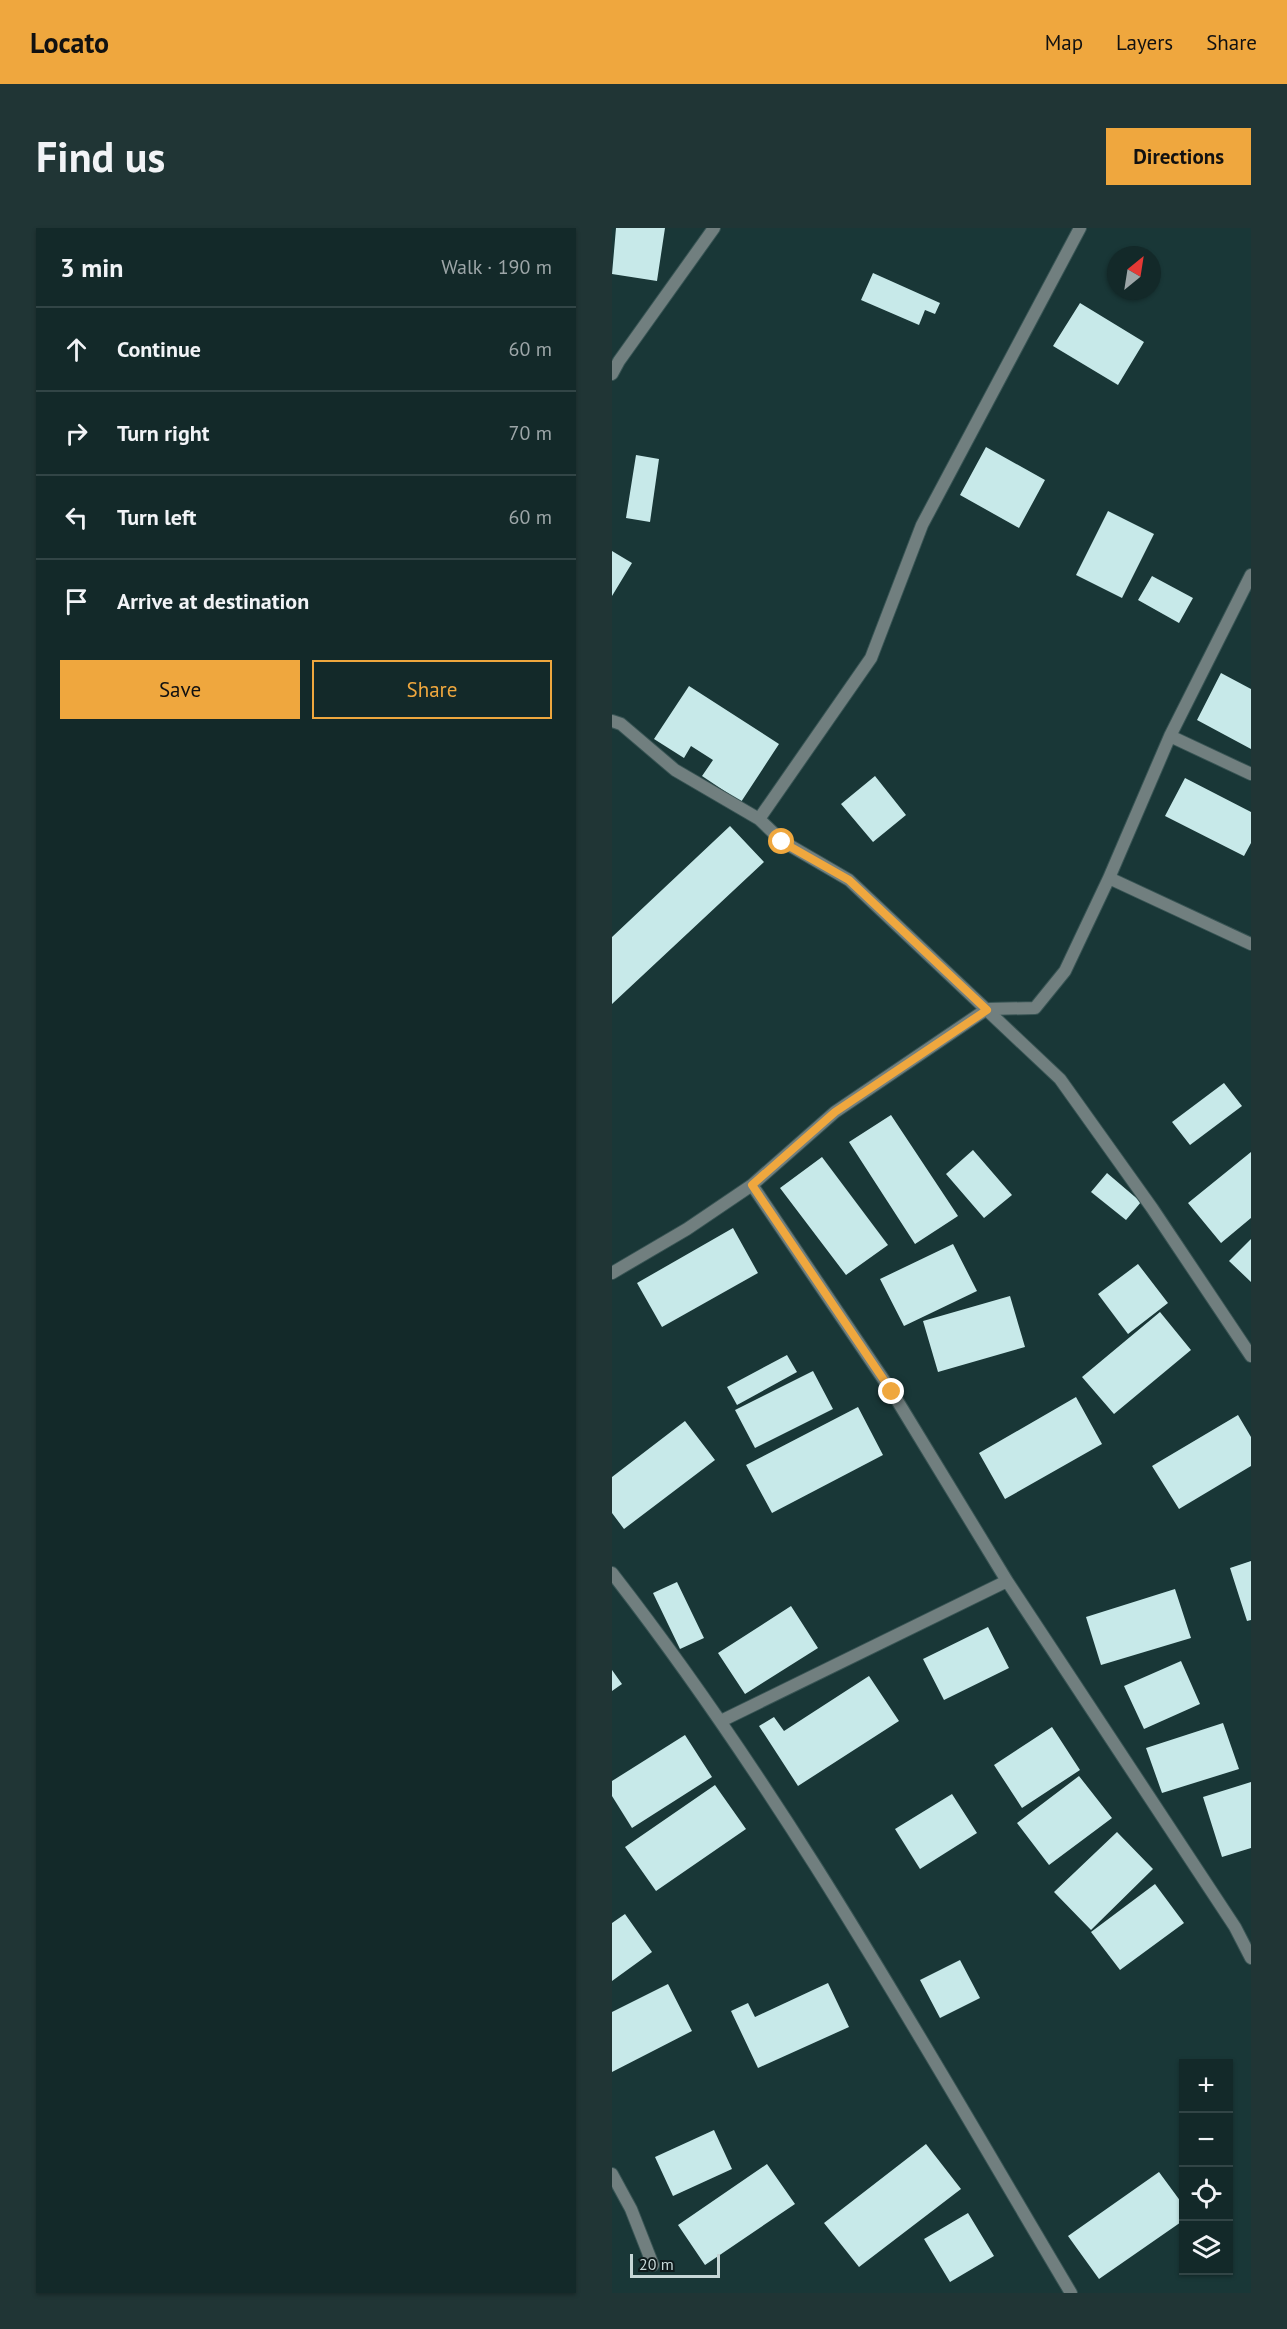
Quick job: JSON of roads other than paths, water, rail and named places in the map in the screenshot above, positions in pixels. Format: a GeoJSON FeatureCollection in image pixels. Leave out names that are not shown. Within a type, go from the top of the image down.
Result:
{"type":"FeatureCollection","features":[{"type":"Feature","properties":{"kind":"street"},"geometry":{"type":"LineString","coordinates":[[612,374],[714,228]]}},
{"type":"Feature","properties":{"kind":"street"},"geometry":{"type":"LineString","coordinates":[[759,819],[871,658],[922,525],[1080,228]]}},
{"type":"Feature","properties":{"kind":"street"},"geometry":{"type":"LineString","coordinates":[[612,1273],[687,1229],[752,1185],[835,1112],[987,1010],[1035,1008],[1065,971],[1109,878],[1170,736],[1251,575]]}},
{"type":"Feature","properties":{"kind":"street"},"geometry":{"type":"LineString","coordinates":[[612,722],[621,724],[675,770],[759,819],[782,842],[849,880],[1060,1079],[1152,1208],[1251,1356]]}},
{"type":"Feature","properties":{"kind":"street"},"geometry":{"type":"LineString","coordinates":[[1170,736],[1251,774]]}},
{"type":"Feature","properties":{"kind":"street"},"geometry":{"type":"LineString","coordinates":[[1109,878],[1251,944]]}},
{"type":"Feature","properties":{"kind":"street"},"geometry":{"type":"LineString","coordinates":[[752,1185],[892,1392],[1007,1581],[1235,1927],[1251,1958]]}},
{"type":"Feature","properties":{"kind":"street"},"geometry":{"type":"LineString","coordinates":[[612,1574],[668,1646],[721,1721],[847,1916],[1071,2293]]}},
{"type":"Feature","properties":{"kind":"street"},"geometry":{"type":"LineString","coordinates":[[721,1721],[1007,1581]]}},
{"type":"Feature","properties":{"kind":"street"},"geometry":{"type":"LineString","coordinates":[[612,2174],[631,2209],[653,2265]]}}]}
